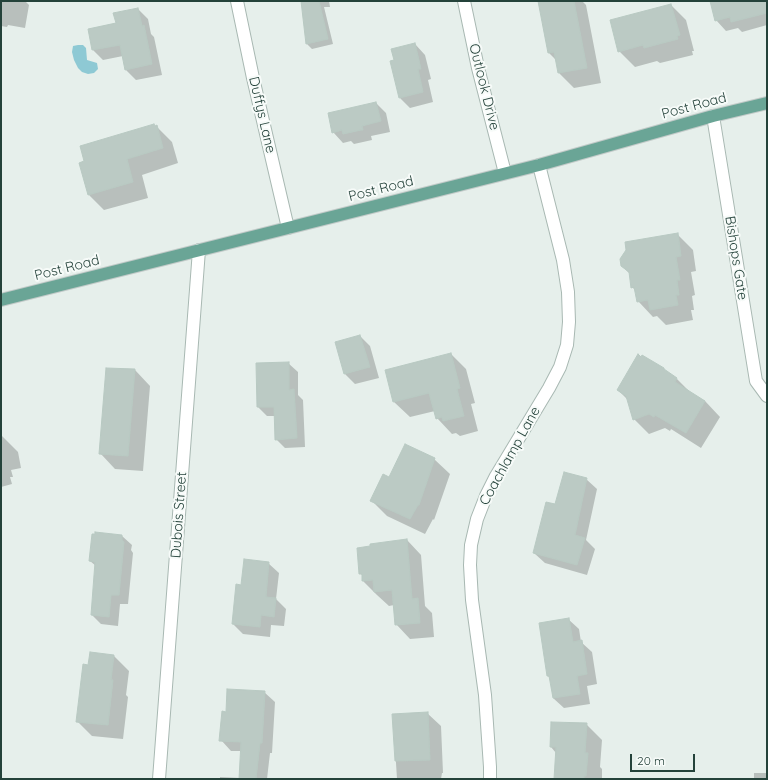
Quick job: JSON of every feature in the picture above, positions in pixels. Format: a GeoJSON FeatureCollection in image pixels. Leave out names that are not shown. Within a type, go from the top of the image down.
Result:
{"type":"FeatureCollection","features":[{"type":"Feature","properties":{"kind":"main road","name":"Post Road"},"geometry":{"type":"LineString","coordinates":[[1,300],[539,165],[713,116],[767,103]]}},
{"type":"Feature","properties":{"kind":"street","name":"Duffys Lane"},"geometry":{"type":"LineString","coordinates":[[237,1],[288,228]]}},
{"type":"Feature","properties":{"kind":"street","name":"Outlook Drive"},"geometry":{"type":"LineString","coordinates":[[464,1],[478,68],[505,173]]}},
{"type":"Feature","properties":{"kind":"street","name":"Bishops Gate"},"geometry":{"type":"LineString","coordinates":[[713,116],[756,381],[767,396]]}},
{"type":"Feature","properties":{"kind":"street","name":"Coachlamp Lane"},"geometry":{"type":"LineString","coordinates":[[490,779],[485,695],[472,600],[470,565],[471,545],[477,520],[486,496],[496,476],[550,388],[560,367],[567,345],[570,322],[568,292],[563,260],[539,165]]}},
{"type":"Feature","properties":{"kind":"street","name":"Dubois Street"},"geometry":{"type":"LineString","coordinates":[[159,779],[199,250]]}},
{"type":"Feature","properties":{"kind":"water"},"geometry":{"type":"Polygon","coordinates":[[[83,45],[86,48],[87,60],[97,63],[98,69],[94,73],[88,74],[82,72],[78,68],[72,52],[73,46],[83,45]]]}},
{"type":"Feature","properties":{"kind":"building"},"geometry":{"type":"Polygon","coordinates":[[[301,1],[319,1],[328,39],[306,44],[301,1]]]}},
{"type":"Feature","properties":{"kind":"building"},"geometry":{"type":"Polygon","coordinates":[[[538,1],[574,1],[587,68],[558,73],[554,52],[548,53],[538,1]]]}},
{"type":"Feature","properties":{"kind":"building"},"geometry":{"type":"Polygon","coordinates":[[[710,1],[767,1],[767,13],[731,22],[730,17],[715,21],[710,1]]]}},
{"type":"Feature","properties":{"kind":"building"},"geometry":{"type":"Polygon","coordinates":[[[671,4],[680,35],[677,36],[678,39],[644,48],[643,45],[618,52],[610,20],[671,4]]]}},
{"type":"Feature","properties":{"kind":"building"},"geometry":{"type":"Polygon","coordinates":[[[138,8],[142,26],[144,25],[152,64],[125,70],[120,45],[92,50],[88,29],[116,23],[113,13],[138,8]]]}},
{"type":"Feature","properties":{"kind":"building"},"geometry":{"type":"Polygon","coordinates":[[[415,43],[421,69],[418,69],[423,92],[399,98],[390,61],[394,60],[391,49],[415,43]]]}},
{"type":"Feature","properties":{"kind":"building"},"geometry":{"type":"Polygon","coordinates":[[[376,102],[381,121],[362,126],[363,130],[343,134],[342,130],[332,133],[328,113],[376,102]]]}},
{"type":"Feature","properties":{"kind":"building"},"geometry":{"type":"Polygon","coordinates":[[[154,124],[155,126],[157,125],[163,148],[127,159],[133,182],[88,195],[79,163],[84,161],[80,146],[154,124]]]}},
{"type":"Feature","properties":{"kind":"building"},"geometry":{"type":"Polygon","coordinates":[[[678,233],[681,256],[676,257],[680,280],[677,280],[679,295],[676,295],[678,305],[650,310],[648,300],[637,302],[634,287],[631,288],[629,272],[621,266],[620,259],[626,250],[625,242],[678,233]]]}},
{"type":"Feature","properties":{"kind":"building"},"geometry":{"type":"Polygon","coordinates":[[[360,335],[370,367],[344,374],[335,342],[360,335]]]}},
{"type":"Feature","properties":{"kind":"building"},"geometry":{"type":"Polygon","coordinates":[[[451,353],[460,388],[457,389],[464,416],[443,421],[442,417],[436,419],[429,393],[393,402],[385,370],[451,353]]]}},
{"type":"Feature","properties":{"kind":"building"},"geometry":{"type":"Polygon","coordinates":[[[638,354],[641,357],[642,355],[664,368],[677,378],[675,382],[705,401],[686,433],[655,415],[654,417],[649,414],[633,420],[626,396],[617,390],[638,354]]]}},
{"type":"Feature","properties":{"kind":"building"},"geometry":{"type":"Polygon","coordinates":[[[289,362],[289,390],[294,389],[297,438],[275,440],[274,407],[257,407],[256,363],[289,362]]]}},
{"type":"Feature","properties":{"kind":"building"},"geometry":{"type":"Polygon","coordinates":[[[106,368],[135,369],[128,456],[99,454],[106,368]]]}},
{"type":"Feature","properties":{"kind":"building"},"geometry":{"type":"Polygon","coordinates":[[[405,444],[435,458],[419,505],[410,519],[370,501],[383,474],[389,477],[405,444]]]}},
{"type":"Feature","properties":{"kind":"building"},"geometry":{"type":"Polygon","coordinates":[[[564,472],[587,478],[575,535],[585,538],[577,565],[533,553],[546,502],[555,504],[564,472]]]}},
{"type":"Feature","properties":{"kind":"building"},"geometry":{"type":"Polygon","coordinates":[[[95,532],[122,535],[122,540],[124,542],[119,595],[111,595],[109,617],[91,615],[95,562],[89,561],[92,534],[95,534],[95,532]]]}},
{"type":"Feature","properties":{"kind":"building"},"geometry":{"type":"Polygon","coordinates":[[[407,539],[412,599],[418,598],[420,623],[395,625],[392,590],[374,592],[373,580],[362,581],[362,574],[359,574],[357,548],[370,546],[370,544],[407,539]]]}},
{"type":"Feature","properties":{"kind":"building"},"geometry":{"type":"Polygon","coordinates":[[[244,559],[269,562],[266,597],[276,598],[274,617],[261,615],[260,627],[232,624],[236,584],[241,585],[244,559]]]}},
{"type":"Feature","properties":{"kind":"building"},"geometry":{"type":"Polygon","coordinates":[[[569,618],[573,642],[582,640],[587,674],[577,676],[580,694],[553,698],[549,676],[547,676],[539,623],[569,618]]]}},
{"type":"Feature","properties":{"kind":"building"},"geometry":{"type":"Polygon","coordinates":[[[90,652],[114,655],[108,725],[76,722],[83,664],[88,665],[90,652]]]}},
{"type":"Feature","properties":{"kind":"building"},"geometry":{"type":"Polygon","coordinates":[[[227,689],[265,691],[262,743],[260,743],[256,779],[239,779],[241,742],[219,741],[222,711],[226,712],[227,689]]]}},
{"type":"Feature","properties":{"kind":"building"},"geometry":{"type":"Polygon","coordinates":[[[428,712],[430,760],[395,761],[392,714],[428,712]]]}},
{"type":"Feature","properties":{"kind":"building"},"geometry":{"type":"Polygon","coordinates":[[[551,722],[587,723],[585,753],[588,753],[586,776],[584,776],[584,779],[554,779],[556,747],[550,747],[551,722]]]}}]}
